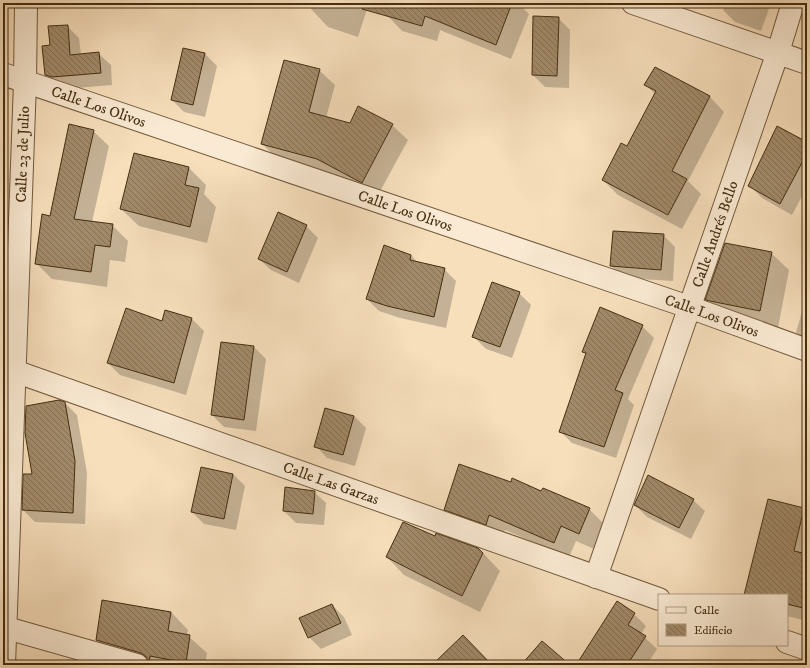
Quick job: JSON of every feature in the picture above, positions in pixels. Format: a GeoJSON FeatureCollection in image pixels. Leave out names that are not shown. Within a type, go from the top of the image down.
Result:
{"type":"FeatureCollection","features":[{"type":"Feature","properties":{"kind":"street","name":"Calle 23 de Julio"},"geometry":{"type":"LineString","coordinates":[[4,665],[9,369],[25,82],[26,3]]}},
{"type":"Feature","properties":{"kind":"street"},"geometry":{"type":"LineString","coordinates":[[633,3],[807,63]]}},
{"type":"Feature","properties":{"kind":"street","name":"Calle Andrés Bello"},"geometry":{"type":"LineString","coordinates":[[596,577],[778,52],[793,3]]}},
{"type":"Feature","properties":{"kind":"street","name":"Calle Los Olivos"},"geometry":{"type":"LineString","coordinates":[[3,74],[689,307],[807,350]]}},
{"type":"Feature","properties":{"kind":"street","name":"Calle Las Garzas"},"geometry":{"type":"LineString","coordinates":[[9,369],[658,599]]}},
{"type":"Feature","properties":{"kind":"street"},"geometry":{"type":"LineString","coordinates":[[4,627],[137,665]]}},
{"type":"Feature","properties":{"kind":"street"},"geometry":{"type":"LineString","coordinates":[[788,642],[807,649]]}},
{"type":"Feature","properties":{"kind":"building"},"geometry":{"type":"Polygon","coordinates":[[[363,3],[512,3],[496,45],[425,16],[422,26],[362,9],[363,3]]]}},
{"type":"Feature","properties":{"kind":"building"},"geometry":{"type":"Polygon","coordinates":[[[533,16],[559,17],[557,76],[532,75],[533,16]]]}},
{"type":"Feature","properties":{"kind":"building"},"geometry":{"type":"Polygon","coordinates":[[[68,25],[70,55],[99,52],[101,73],[52,77],[45,75],[42,46],[50,45],[48,26],[68,25]]]}},
{"type":"Feature","properties":{"kind":"building"},"geometry":{"type":"Polygon","coordinates":[[[183,48],[205,53],[193,105],[171,100],[183,48]]]}},
{"type":"Feature","properties":{"kind":"building"},"geometry":{"type":"Polygon","coordinates":[[[284,60],[320,69],[309,112],[350,123],[358,106],[393,124],[362,183],[317,159],[261,144],[284,60]]]}},
{"type":"Feature","properties":{"kind":"building"},"geometry":{"type":"Polygon","coordinates":[[[655,67],[710,96],[672,171],[687,179],[668,215],[602,180],[621,143],[627,146],[656,91],[644,85],[655,67]]]}},
{"type":"Feature","properties":{"kind":"building"},"geometry":{"type":"Polygon","coordinates":[[[69,124],[94,130],[74,219],[113,224],[110,247],[95,245],[91,272],[35,264],[42,214],[50,216],[69,124]]]}},
{"type":"Feature","properties":{"kind":"building"},"geometry":{"type":"Polygon","coordinates":[[[777,126],[807,142],[807,153],[780,204],[748,186],[777,126]]]}},
{"type":"Feature","properties":{"kind":"building"},"geometry":{"type":"Polygon","coordinates":[[[134,153],[189,167],[185,185],[199,188],[190,227],[120,209],[134,153]]]}},
{"type":"Feature","properties":{"kind":"building"},"geometry":{"type":"Polygon","coordinates":[[[278,212],[307,225],[287,272],[258,259],[278,212]]]}},
{"type":"Feature","properties":{"kind":"building"},"geometry":{"type":"Polygon","coordinates":[[[613,231],[664,234],[661,270],[610,266],[613,231]]]}},
{"type":"Feature","properties":{"kind":"building"},"geometry":{"type":"Polygon","coordinates":[[[725,243],[772,252],[760,311],[705,300],[725,243]]]}},
{"type":"Feature","properties":{"kind":"building"},"geometry":{"type":"Polygon","coordinates":[[[384,245],[411,255],[410,260],[445,268],[434,317],[387,306],[366,299],[384,245]]]}},
{"type":"Feature","properties":{"kind":"building"},"geometry":{"type":"Polygon","coordinates":[[[492,282],[520,292],[500,347],[472,337],[492,282]]]}},
{"type":"Feature","properties":{"kind":"building"},"geometry":{"type":"Polygon","coordinates":[[[600,307],[643,325],[615,390],[623,393],[604,447],[559,432],[586,353],[582,352],[600,307]]]}},
{"type":"Feature","properties":{"kind":"building"},"geometry":{"type":"Polygon","coordinates":[[[126,308],[162,321],[165,310],[192,318],[174,383],[107,363],[126,308]]]}},
{"type":"Feature","properties":{"kind":"building"},"geometry":{"type":"Polygon","coordinates":[[[221,342],[254,346],[244,420],[211,415],[221,342]]]}},
{"type":"Feature","properties":{"kind":"building"},"geometry":{"type":"Polygon","coordinates":[[[59,400],[65,402],[75,461],[73,513],[22,510],[23,474],[32,474],[25,433],[26,406],[59,400]]]}},
{"type":"Feature","properties":{"kind":"building"},"geometry":{"type":"Polygon","coordinates":[[[325,408],[354,416],[343,455],[314,447],[325,408]]]}},
{"type":"Feature","properties":{"kind":"building"},"geometry":{"type":"Polygon","coordinates":[[[459,464],[511,482],[512,478],[541,491],[543,488],[590,508],[579,534],[561,526],[554,543],[489,515],[486,525],[444,510],[459,464]]]}},
{"type":"Feature","properties":{"kind":"building"},"geometry":{"type":"Polygon","coordinates":[[[201,467],[233,474],[224,519],[191,512],[201,467]]]}},
{"type":"Feature","properties":{"kind":"building"},"geometry":{"type":"Polygon","coordinates":[[[648,475],[694,499],[679,528],[634,505],[648,475]]]}},
{"type":"Feature","properties":{"kind":"building"},"geometry":{"type":"Polygon","coordinates":[[[285,487],[315,491],[313,514],[283,511],[285,487]]]}},
{"type":"Feature","properties":{"kind":"building"},"geometry":{"type":"Polygon","coordinates":[[[768,499],[804,508],[794,551],[807,554],[807,609],[788,604],[788,594],[744,594],[768,499]]]}},
{"type":"Feature","properties":{"kind":"building"},"geometry":{"type":"Polygon","coordinates":[[[403,522],[435,536],[436,533],[478,548],[483,553],[462,596],[386,557],[403,522]]]}},
{"type":"Feature","properties":{"kind":"building"},"geometry":{"type":"Polygon","coordinates":[[[102,600],[171,612],[168,631],[190,635],[186,663],[150,656],[149,665],[146,657],[141,653],[96,640],[102,600]]]}},
{"type":"Feature","properties":{"kind":"building"},"geometry":{"type":"Polygon","coordinates":[[[617,601],[635,613],[628,625],[646,636],[627,665],[576,665],[617,601]]]}},
{"type":"Feature","properties":{"kind":"building"},"geometry":{"type":"Polygon","coordinates":[[[332,604],[341,623],[308,638],[299,618],[332,604]]]}},
{"type":"Feature","properties":{"kind":"building"},"geometry":{"type":"Polygon","coordinates":[[[463,635],[492,665],[432,665],[463,635]]]}},
{"type":"Feature","properties":{"kind":"building"},"geometry":{"type":"Polygon","coordinates":[[[542,641],[570,665],[521,665],[542,641]]]}}]}
